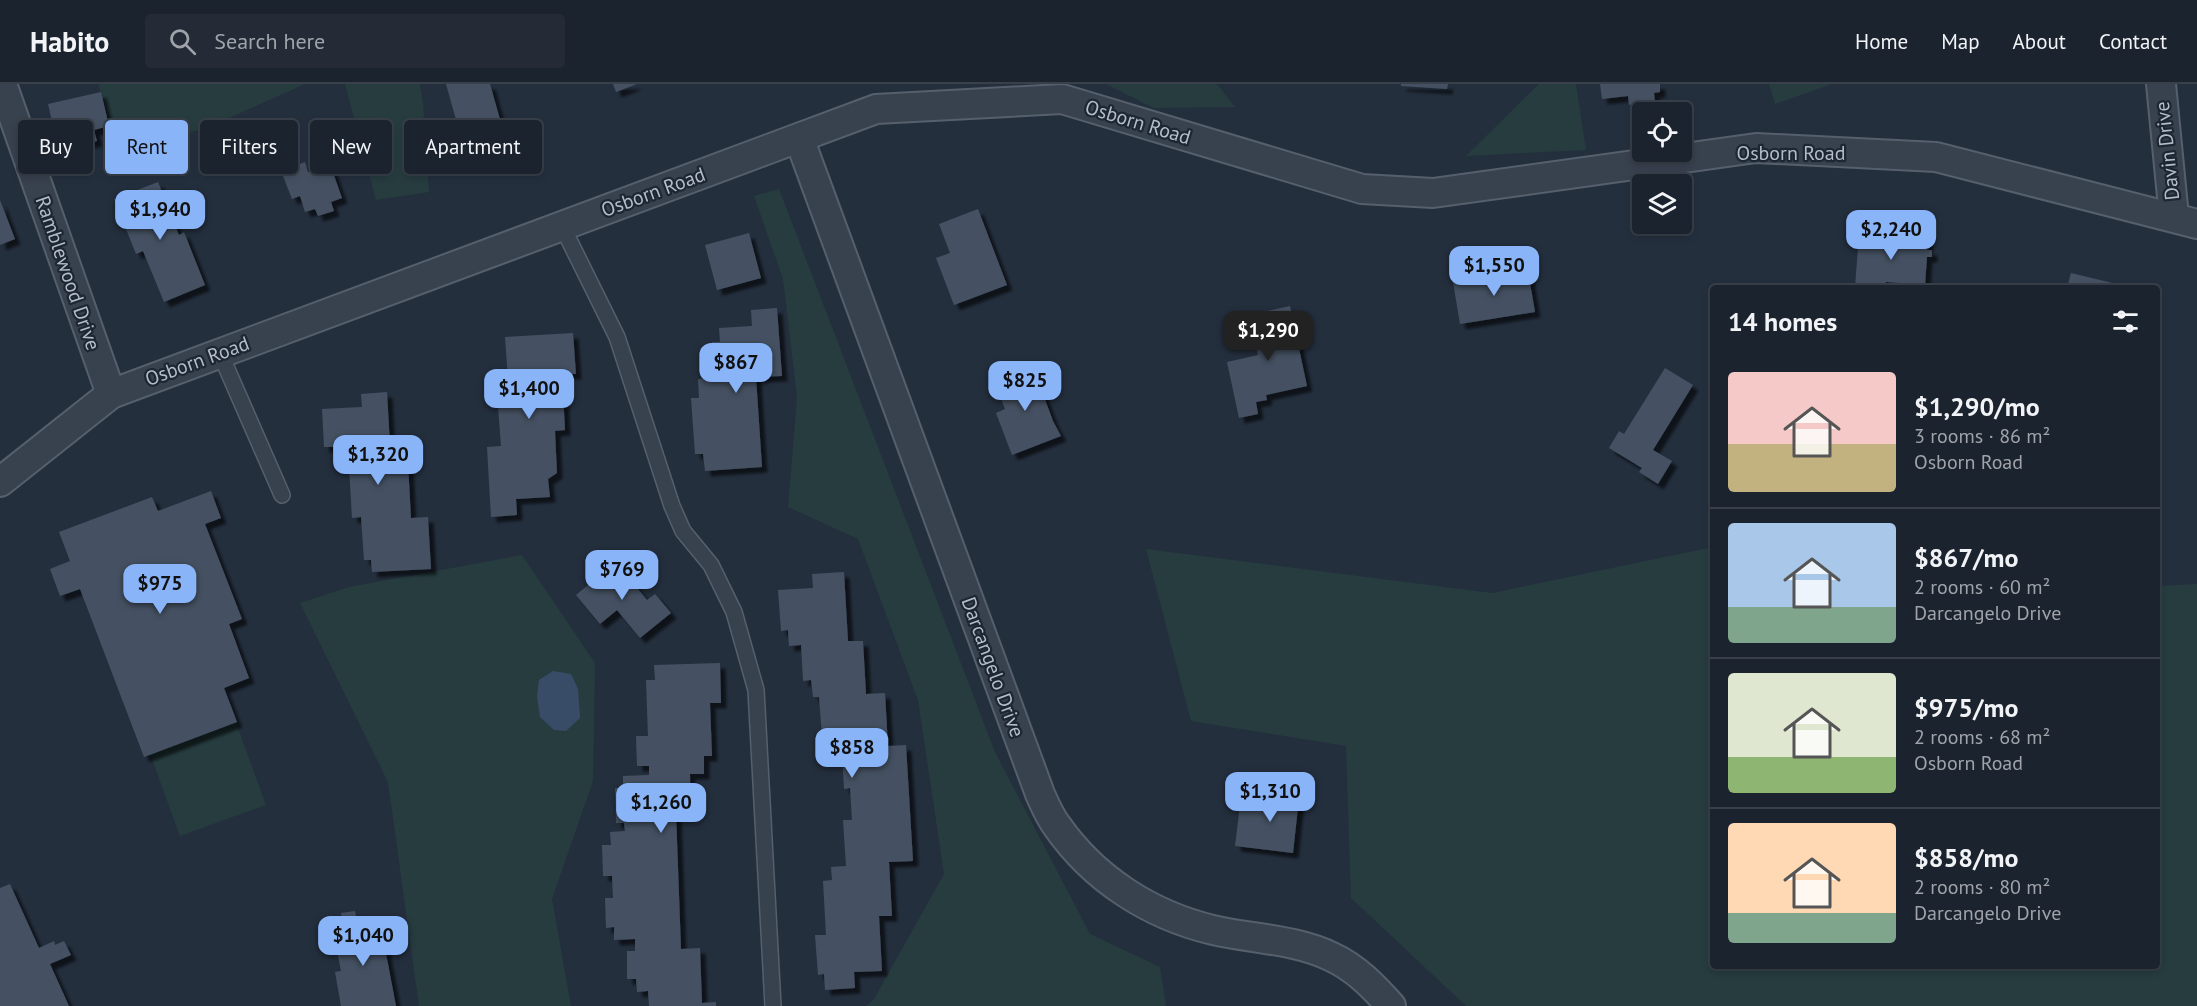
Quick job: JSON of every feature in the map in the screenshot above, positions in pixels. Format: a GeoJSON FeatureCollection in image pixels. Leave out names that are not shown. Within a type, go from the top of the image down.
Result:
{"type":"FeatureCollection","features":[{"type":"Feature","properties":{"kind":"street","name":"Ramblewood Drive"},"geometry":{"type":"LineString","coordinates":[[2,84],[111,394]]}},
{"type":"Feature","properties":{"kind":"street","name":"Davin Drive"},"geometry":{"type":"LineString","coordinates":[[2160,84],[2185,220]]}},
{"type":"Feature","properties":{"kind":"street","name":"Osborn Road"},"geometry":{"type":"LineString","coordinates":[[0,482],[111,394],[876,109],[1062,99],[1362,189],[1433,193],[1756,148],[1936,157],[2185,220]]}},
{"type":"Feature","properties":{"kind":"street","name":"Darcangelo Drive"},"geometry":{"type":"LineString","coordinates":[[799,138],[1040,794],[1056,826],[1083,858],[1118,888],[1140,902],[1162,913],[1212,930],[1304,948],[1332,956],[1355,971],[1391,1006]]}},
{"type":"Feature","properties":{"kind":"lane"},"geometry":{"type":"LineString","coordinates":[[562,226],[617,337],[672,506],[683,531],[711,564],[734,612],[756,690],[772,1006]]}},
{"type":"Feature","properties":{"kind":"lane"},"geometry":{"type":"LineString","coordinates":[[220,353],[282,495]]}},
{"type":"Feature","properties":{"kind":"green space"},"geometry":{"type":"Polygon","coordinates":[[[98,84],[305,84],[224,120],[200,120],[200,130],[188,132],[188,120],[111,120],[98,84]]]}},
{"type":"Feature","properties":{"kind":"green space"},"geometry":{"type":"Polygon","coordinates":[[[345,84],[420,84],[424,120],[404,120],[404,174],[428,174],[429,192],[376,200],[369,174],[392,174],[392,120],[355,120],[345,84]]]}},
{"type":"Feature","properties":{"kind":"green space"},"geometry":{"type":"Polygon","coordinates":[[[1106,84],[1217,84],[1235,107],[1154,108],[1106,84]]]}},
{"type":"Feature","properties":{"kind":"green space"},"geometry":{"type":"Polygon","coordinates":[[[1539,84],[1576,84],[1586,150],[1466,156],[1539,84]]]}},
{"type":"Feature","properties":{"kind":"green space"},"geometry":{"type":"Polygon","coordinates":[[[1769,84],[1832,84],[1775,104],[1769,84]]]}},
{"type":"Feature","properties":{"kind":"green space"},"geometry":{"type":"Polygon","coordinates":[[[779,189],[995,752],[1090,934],[1160,967],[1166,1006],[866,1006],[874,999],[944,874],[918,700],[858,539],[788,507],[797,397],[783,279],[754,196],[779,189]]]}},
{"type":"Feature","properties":{"kind":"green space"},"geometry":{"type":"Polygon","coordinates":[[[1710,548],[1710,969],[2160,969],[2160,586],[2197,584],[2197,1006],[1466,1006],[1351,898],[1346,746],[1191,721],[1146,549],[1492,593],[1710,548]]]}},
{"type":"Feature","properties":{"kind":"green space"},"geometry":{"type":"Polygon","coordinates":[[[522,555],[595,663],[593,781],[552,899],[571,1006],[419,1006],[388,782],[300,603],[349,587],[522,555]]]}},
{"type":"Feature","properties":{"kind":"green space"},"geometry":{"type":"Polygon","coordinates":[[[236,723],[266,805],[180,836],[150,754],[236,723]]]}},
{"type":"Feature","properties":{"kind":"water"},"geometry":{"type":"Polygon","coordinates":[[[553,671],[571,674],[578,689],[580,718],[566,731],[554,730],[540,717],[537,696],[539,680],[553,671]]]}},
{"type":"Feature","properties":{"kind":"building"},"geometry":{"type":"Polygon","coordinates":[[[446,84],[490,84],[500,120],[456,120],[446,84]]]}},
{"type":"Feature","properties":{"kind":"building"},"geometry":{"type":"Polygon","coordinates":[[[613,84],[637,84],[616,92],[613,84]]]}},
{"type":"Feature","properties":{"kind":"building"},"geometry":{"type":"Polygon","coordinates":[[[1401,84],[1448,84],[1447,89],[1401,86],[1401,84]]]}},
{"type":"Feature","properties":{"kind":"building"},"geometry":{"type":"Polygon","coordinates":[[[1600,84],[1660,84],[1660,92],[1654,93],[1655,102],[1632,102],[1632,105],[1629,105],[1628,96],[1602,99],[1600,84]]]}},
{"type":"Feature","properties":{"kind":"building"},"geometry":{"type":"Polygon","coordinates":[[[101,92],[108,120],[105,120],[105,127],[94,130],[97,141],[93,142],[93,120],[52,120],[48,104],[101,92]]]}},
{"type":"Feature","properties":{"kind":"building"},"geometry":{"type":"Polygon","coordinates":[[[305,162],[310,174],[334,174],[342,198],[331,202],[334,211],[318,216],[315,209],[305,212],[300,196],[292,199],[282,174],[298,174],[298,165],[305,162]]]}},
{"type":"Feature","properties":{"kind":"building"},"geometry":{"type":"Polygon","coordinates":[[[158,182],[179,235],[184,232],[205,285],[164,302],[143,251],[136,254],[114,199],[158,182]]]}},
{"type":"Feature","properties":{"kind":"building"},"geometry":{"type":"Polygon","coordinates":[[[0,200],[15,239],[0,245],[0,200]]]}},
{"type":"Feature","properties":{"kind":"building"},"geometry":{"type":"Polygon","coordinates":[[[978,209],[1007,285],[954,305],[936,258],[950,253],[939,224],[978,209]]]}},
{"type":"Feature","properties":{"kind":"building"},"geometry":{"type":"Polygon","coordinates":[[[749,233],[761,278],[717,290],[705,245],[749,233]]]}},
{"type":"Feature","properties":{"kind":"building"},"geometry":{"type":"Polygon","coordinates":[[[1859,233],[1928,239],[1927,250],[1932,250],[1932,257],[1927,257],[1925,285],[1886,282],[1886,285],[1855,285],[1859,233]]]}},
{"type":"Feature","properties":{"kind":"building"},"geometry":{"type":"Polygon","coordinates":[[[1528,271],[1535,312],[1460,324],[1453,282],[1528,271]]]}},
{"type":"Feature","properties":{"kind":"building"},"geometry":{"type":"Polygon","coordinates":[[[2071,273],[2121,285],[2068,285],[2071,273]]]}},
{"type":"Feature","properties":{"kind":"building"},"geometry":{"type":"Polygon","coordinates":[[[1290,306],[1307,386],[1266,395],[1267,400],[1256,402],[1258,414],[1239,418],[1227,362],[1258,355],[1249,315],[1290,306]]]}},
{"type":"Feature","properties":{"kind":"building"},"geometry":{"type":"Polygon","coordinates":[[[777,308],[782,376],[756,377],[762,467],[705,471],[703,454],[695,454],[691,398],[699,398],[698,379],[714,378],[712,342],[720,342],[719,328],[752,326],[751,310],[777,308]]]}},
{"type":"Feature","properties":{"kind":"building"},"geometry":{"type":"Polygon","coordinates":[[[573,333],[576,374],[562,374],[565,430],[555,431],[557,473],[548,479],[550,497],[516,499],[517,515],[491,517],[487,447],[501,446],[497,394],[509,393],[505,337],[573,333]]]}},
{"type":"Feature","properties":{"kind":"building"},"geometry":{"type":"Polygon","coordinates":[[[1033,367],[1061,436],[1012,455],[996,413],[1005,409],[994,381],[1033,367]]]}},
{"type":"Feature","properties":{"kind":"building"},"geometry":{"type":"Polygon","coordinates":[[[1665,368],[1693,385],[1653,450],[1672,461],[1658,484],[1639,472],[1642,468],[1609,448],[1619,431],[1624,434],[1665,368]]]}},
{"type":"Feature","properties":{"kind":"building"},"geometry":{"type":"Polygon","coordinates":[[[387,392],[391,463],[408,463],[411,518],[428,517],[431,569],[372,572],[371,560],[364,560],[361,517],[352,518],[349,467],[334,467],[333,447],[324,447],[322,409],[362,407],[361,394],[387,392]]]}},
{"type":"Feature","properties":{"kind":"building"},"geometry":{"type":"Polygon","coordinates":[[[211,491],[221,518],[205,524],[242,619],[229,624],[249,678],[224,688],[237,722],[144,757],[80,589],[60,596],[50,569],[70,561],[59,532],[152,497],[158,511],[211,491]]]}},
{"type":"Feature","properties":{"kind":"building"},"geometry":{"type":"Polygon","coordinates":[[[616,562],[647,600],[655,594],[671,613],[640,638],[617,610],[600,624],[576,595],[616,562]]]}},
{"type":"Feature","properties":{"kind":"building"},"geometry":{"type":"Polygon","coordinates":[[[844,572],[848,641],[863,641],[866,694],[885,693],[888,746],[906,745],[913,861],[889,862],[892,916],[879,916],[882,971],[854,972],[855,988],[825,990],[824,974],[818,975],[815,935],[826,935],[823,881],[832,880],[831,867],[846,866],[843,820],[852,820],[850,788],[844,789],[842,752],[831,752],[830,735],[822,736],[819,697],[813,697],[811,680],[803,681],[801,645],[789,646],[788,630],[781,631],[778,590],[813,588],[812,574],[844,572]]]}},
{"type":"Feature","properties":{"kind":"building"},"geometry":{"type":"Polygon","coordinates":[[[720,663],[721,703],[710,703],[712,756],[704,756],[704,774],[690,774],[691,813],[676,813],[681,949],[700,948],[702,1003],[716,1002],[716,1006],[649,1006],[648,991],[637,992],[636,979],[627,979],[627,951],[635,951],[635,939],[614,940],[614,927],[606,928],[605,898],[613,898],[612,876],[603,876],[602,845],[611,845],[610,832],[625,831],[624,823],[616,823],[615,788],[623,788],[623,776],[649,775],[649,766],[637,766],[636,736],[648,736],[646,680],[655,680],[654,665],[720,663]]]}},
{"type":"Feature","properties":{"kind":"building"},"geometry":{"type":"Polygon","coordinates":[[[1277,786],[1300,789],[1293,853],[1235,846],[1240,805],[1274,809],[1277,786]]]}},
{"type":"Feature","properties":{"kind":"building"},"geometry":{"type":"Polygon","coordinates":[[[10,884],[39,948],[54,941],[55,945],[64,941],[71,955],[50,964],[69,1006],[0,1006],[0,888],[10,884]]]}},
{"type":"Feature","properties":{"kind":"building"},"geometry":{"type":"Polygon","coordinates":[[[355,911],[359,932],[381,927],[396,1006],[341,1006],[335,972],[341,971],[334,936],[345,934],[341,913],[355,911]]]}}]}
